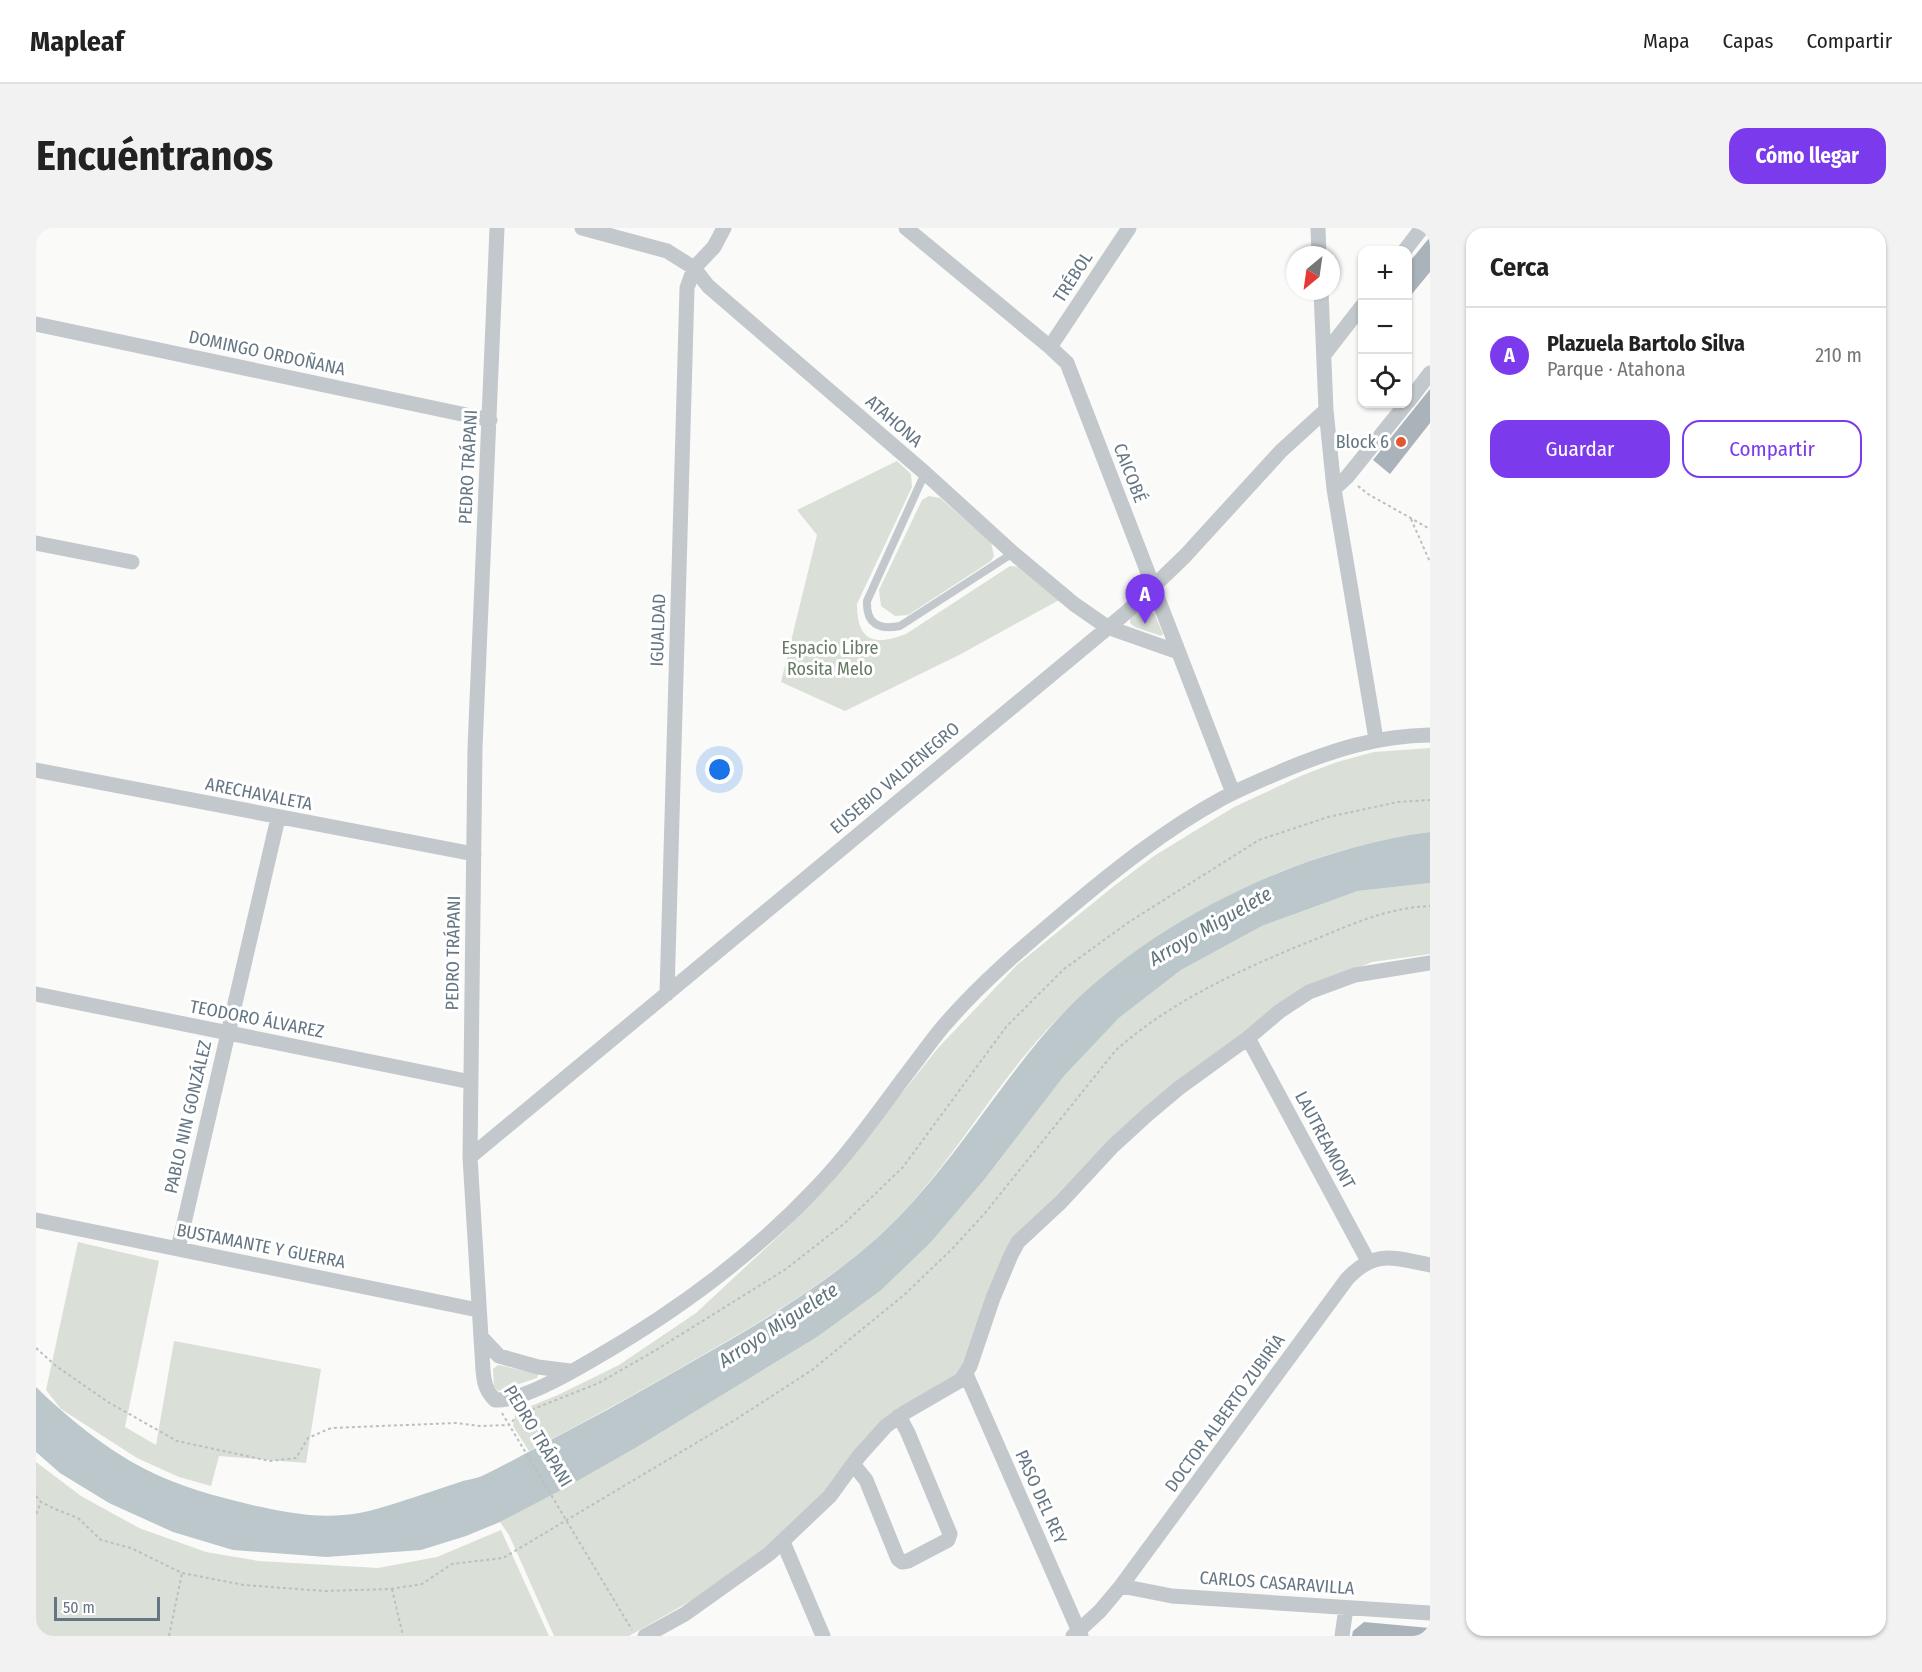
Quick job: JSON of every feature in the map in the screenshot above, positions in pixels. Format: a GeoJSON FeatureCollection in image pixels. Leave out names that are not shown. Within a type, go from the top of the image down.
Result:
{"type":"FeatureCollection","features":[{"type":"Feature","properties":{"kind":"street","name":"PEDRO TRÁPANI"},"geometry":{"type":"LineString","coordinates":[[495,1400],[488,1392],[484,1382],[478,1310],[471,1157],[471,1082],[475,748],[497,228]]}},
{"type":"Feature","properties":{"kind":"street","name":"ATAHONA"},"geometry":{"type":"LineString","coordinates":[[582,228],[667,251],[694,268],[708,286],[1074,604],[1107,627],[1178,652]]}},
{"type":"Feature","properties":{"kind":"street"},"geometry":{"type":"LineString","coordinates":[[694,268],[714,247],[724,228]]}},
{"type":"Feature","properties":{"kind":"street","name":"CAICOBÉ"},"geometry":{"type":"LineString","coordinates":[[906,228],[1067,363],[1233,793]]}},
{"type":"Feature","properties":{"kind":"street","name":"TRÉBOL"},"geometry":{"type":"LineString","coordinates":[[1050,347],[1129,228]]}},
{"type":"Feature","properties":{"kind":"street"},"geometry":{"type":"LineString","coordinates":[[1318,228],[1319,246]]}},
{"type":"Feature","properties":{"kind":"street"},"geometry":{"type":"LineString","coordinates":[[1408,246],[1422,228]]}},
{"type":"Feature","properties":{"kind":"street","name":"IGUALDAD"},"geometry":{"type":"LineString","coordinates":[[667,994],[686,300],[687,288],[694,268]]}},
{"type":"Feature","properties":{"kind":"street"},"geometry":{"type":"LineString","coordinates":[[1321,300],[1326,410],[1334,489],[1376,739]]}},
{"type":"Feature","properties":{"kind":"street"},"geometry":{"type":"LineString","coordinates":[[1324,355],[1358,311]]}},
{"type":"Feature","properties":{"kind":"street","name":"DOMINGO ORDOÑANA"},"geometry":{"type":"LineString","coordinates":[[36,324],[490,420]]}},
{"type":"Feature","properties":{"kind":"street"},"geometry":{"type":"LineString","coordinates":[[1412,396],[1430,373]]}},
{"type":"Feature","properties":{"kind":"street"},"geometry":{"type":"LineString","coordinates":[[1334,489],[1347,477],[1403,408]]}},
{"type":"Feature","properties":{"kind":"street","name":"EUSEBIO VALDENEGRO"},"geometry":{"type":"LineString","coordinates":[[471,1157],[1128,611],[1185,556],[1281,451],[1326,410]]}},
{"type":"Feature","properties":{"kind":"street"},"geometry":{"type":"LineString","coordinates":[[36,543],[132,562]]}},
{"type":"Feature","properties":{"kind":"street"},"geometry":{"type":"LineString","coordinates":[[495,1400],[511,1399],[573,1371],[643,1331],[693,1296],[765,1238],[831,1172],[946,1022],[1005,962],[1114,870],[1233,793],[1326,753],[1376,739],[1430,735]]}},
{"type":"Feature","properties":{"kind":"street","name":"ARECHAVALETA"},"geometry":{"type":"LineString","coordinates":[[36,770],[474,854]]}},
{"type":"Feature","properties":{"kind":"street","name":"PABLO NIN GONZÁLEZ"},"geometry":{"type":"LineString","coordinates":[[178,1249],[278,818]]}},
{"type":"Feature","properties":{"kind":"street"},"geometry":{"type":"LineString","coordinates":[[645,1636],[686,1614],[769,1554],[830,1496],[876,1436],[899,1416],[951,1387],[966,1374],[993,1298],[1018,1242],[1148,1114],[1280,1011],[1309,992],[1355,975],[1430,963]]}},
{"type":"Feature","properties":{"kind":"street","name":"TEODORO ÁLVAREZ"},"geometry":{"type":"LineString","coordinates":[[36,994],[471,1082]]}},
{"type":"Feature","properties":{"kind":"street","name":"LAUTREAMONT"},"geometry":{"type":"LineString","coordinates":[[1248,1038],[1368,1261]]}},
{"type":"Feature","properties":{"kind":"street","name":"BUSTAMANTE Y GUERRA"},"geometry":{"type":"LineString","coordinates":[[36,1220],[478,1310]]}},
{"type":"Feature","properties":{"kind":"street"},"geometry":{"type":"LineString","coordinates":[[1368,1261],[1394,1258],[1430,1265]]}},
{"type":"Feature","properties":{"kind":"street","name":"DOCTOR ALBERTO ZUBIRÍA"},"geometry":{"type":"LineString","coordinates":[[1077,1634],[1121,1586],[1347,1279],[1368,1261]]}},
{"type":"Feature","properties":{"kind":"street"},"geometry":{"type":"LineString","coordinates":[[482,1338],[499,1356],[538,1367],[573,1371]]}},
{"type":"Feature","properties":{"kind":"street","name":"PASO DEL REY"},"geometry":{"type":"LineString","coordinates":[[966,1374],[1077,1634]]}},
{"type":"Feature","properties":{"kind":"street"},"geometry":{"type":"LineString","coordinates":[[854,1464],[866,1480],[898,1559],[902,1562],[908,1561],[948,1540],[950,1534],[899,1416]]}},
{"type":"Feature","properties":{"kind":"street"},"geometry":{"type":"LineString","coordinates":[[783,1542],[824,1636]]}},
{"type":"Feature","properties":{"kind":"street","name":"CARLOS CASARAVILLA"},"geometry":{"type":"LineString","coordinates":[[1121,1586],[1172,1596],[1430,1613]]}},
{"type":"Feature","properties":{"kind":"street"},"geometry":{"type":"LineString","coordinates":[[1342,1636],[1346,1608]]}},
{"type":"Feature","properties":{"kind":"lane"},"geometry":{"type":"LineString","coordinates":[[925,473],[867,601],[870,619],[882,627],[900,626],[1013,553]]}},
{"type":"Feature","properties":{"kind":"path"},"geometry":{"type":"LineString","coordinates":[[1347,477],[1368,494],[1430,529]]}},
{"type":"Feature","properties":{"kind":"path"},"geometry":{"type":"LineString","coordinates":[[1411,519],[1430,562]]}},
{"type":"Feature","properties":{"kind":"path"},"geometry":{"type":"LineString","coordinates":[[36,1347],[56,1366],[108,1402],[177,1442],[270,1461],[296,1458],[308,1438],[331,1428],[456,1423],[480,1426],[509,1425],[518,1415],[599,1383],[702,1322],[786,1269],[846,1222],[903,1167],[1006,1027],[1064,969],[1129,922],[1259,840],[1328,817],[1398,802],[1430,800]]}},
{"type":"Feature","properties":{"kind":"path"},"geometry":{"type":"LineString","coordinates":[[36,1496],[41,1502],[78,1518],[101,1540],[131,1548],[182,1573],[244,1585],[325,1591],[391,1588],[423,1584],[452,1564],[503,1558],[567,1522],[738,1418],[812,1370],[904,1295],[985,1214],[1116,1050],[1166,1012],[1247,967],[1388,910],[1430,906]]}},
{"type":"Feature","properties":{"kind":"path","name":"PEDRO TRÁPANI"},"geometry":{"type":"LineString","coordinates":[[495,1400],[635,1636]]}},
{"type":"Feature","properties":{"kind":"path"},"geometry":{"type":"LineString","coordinates":[[36,1514],[41,1502]]}},
{"type":"Feature","properties":{"kind":"path"},"geometry":{"type":"LineString","coordinates":[[169,1636],[182,1573]]}},
{"type":"Feature","properties":{"kind":"path"},"geometry":{"type":"LineString","coordinates":[[391,1588],[403,1636]]}},
{"type":"Feature","properties":{"kind":"green space","name":"Espacio Libre Rosita Melo"},"geometry":{"type":"Polygon","coordinates":[[[897,461],[911,474],[912,487],[857,604],[860,626],[864,633],[877,640],[906,634],[1010,566],[1019,567],[1059,600],[961,654],[845,711],[781,682],[817,535],[797,510],[897,461]]]}},
{"type":"Feature","properties":{"kind":"green space"},"geometry":{"type":"Polygon","coordinates":[[[929,496],[940,498],[991,542],[994,556],[991,561],[908,615],[895,616],[881,606],[879,590],[922,500],[929,496]]]}},
{"type":"Feature","properties":{"kind":"green space"},"geometry":{"type":"Polygon","coordinates":[[[1138,612],[1154,613],[1163,634],[1161,636],[1130,623],[1130,619],[1138,612]]]}},
{"type":"Feature","properties":{"kind":"green space"},"geometry":{"type":"Polygon","coordinates":[[[1430,748],[1430,832],[1377,841],[1324,856],[1271,876],[1220,900],[1171,928],[1125,960],[1082,995],[1044,1033],[1002,1084],[923,1189],[902,1214],[860,1253],[821,1282],[761,1321],[649,1386],[529,1451],[513,1426],[516,1412],[558,1395],[619,1365],[696,1313],[782,1233],[828,1186],[938,1048],[1017,965],[1114,886],[1154,856],[1234,807],[1303,775],[1337,762],[1374,752],[1430,748]]]}},
{"type":"Feature","properties":{"kind":"green space"},"geometry":{"type":"Polygon","coordinates":[[[1430,883],[1430,954],[1372,962],[1295,993],[1015,1240],[960,1371],[950,1380],[892,1416],[826,1491],[782,1535],[739,1569],[694,1599],[629,1636],[554,1636],[509,1535],[500,1522],[637,1447],[817,1337],[932,1241],[984,1180],[1064,1076],[1119,1018],[1181,970],[1262,926],[1358,891],[1430,883]]]}},
{"type":"Feature","properties":{"kind":"green space"},"geometry":{"type":"Polygon","coordinates":[[[78,1242],[159,1261],[125,1427],[156,1445],[174,1341],[321,1369],[306,1463],[219,1456],[211,1486],[179,1477],[137,1458],[61,1409],[46,1390],[78,1242]]]}},
{"type":"Feature","properties":{"kind":"green space"},"geometry":{"type":"Polygon","coordinates":[[[498,1365],[538,1375],[537,1378],[498,1391],[494,1386],[493,1369],[498,1365]]]}},
{"type":"Feature","properties":{"kind":"green space"},"geometry":{"type":"Polygon","coordinates":[[[36,1462],[81,1496],[139,1528],[206,1552],[259,1561],[378,1568],[437,1557],[501,1530],[549,1636],[36,1636],[36,1462]]]}},
{"type":"Feature","properties":{"kind":"water","name":"Arroyo Miguelete"},"geometry":{"type":"Polygon","coordinates":[[[1430,832],[1430,883],[1358,891],[1262,926],[1181,970],[1119,1018],[1064,1076],[984,1180],[932,1241],[881,1290],[817,1337],[637,1447],[500,1522],[466,1536],[421,1550],[326,1557],[233,1550],[173,1532],[109,1503],[60,1473],[36,1452],[36,1387],[96,1438],[147,1470],[197,1490],[274,1510],[320,1516],[361,1513],[483,1475],[620,1403],[741,1333],[798,1298],[852,1259],[877,1238],[922,1192],[1041,1038],[1077,999],[1120,963],[1167,930],[1217,901],[1270,876],[1324,856],[1378,841],[1430,832]]]}},
{"type":"Feature","properties":{"kind":"building"},"geometry":{"type":"Polygon","coordinates":[[[1430,237],[1430,272],[1412,294],[1412,259],[1430,237]]]}},
{"type":"Feature","properties":{"kind":"building","name":"Block 6"},"geometry":{"type":"Polygon","coordinates":[[[1430,389],[1430,423],[1390,474],[1373,460],[1430,389]]]}},
{"type":"Feature","properties":{"kind":"building"},"geometry":{"type":"Polygon","coordinates":[[[1364,1622],[1430,1628],[1430,1636],[1352,1636],[1353,1631],[1364,1622]]]}},
{"type":"Feature","properties":{"kind":"place","name":"Block 6"},"geometry":{"type":"Point","coordinates":[1401,442]}},
{"type":"Feature","properties":{"kind":"place","name":"Plazuela Bartolo Silva"},"geometry":{"type":"Point","coordinates":[1145,624]}}]}
